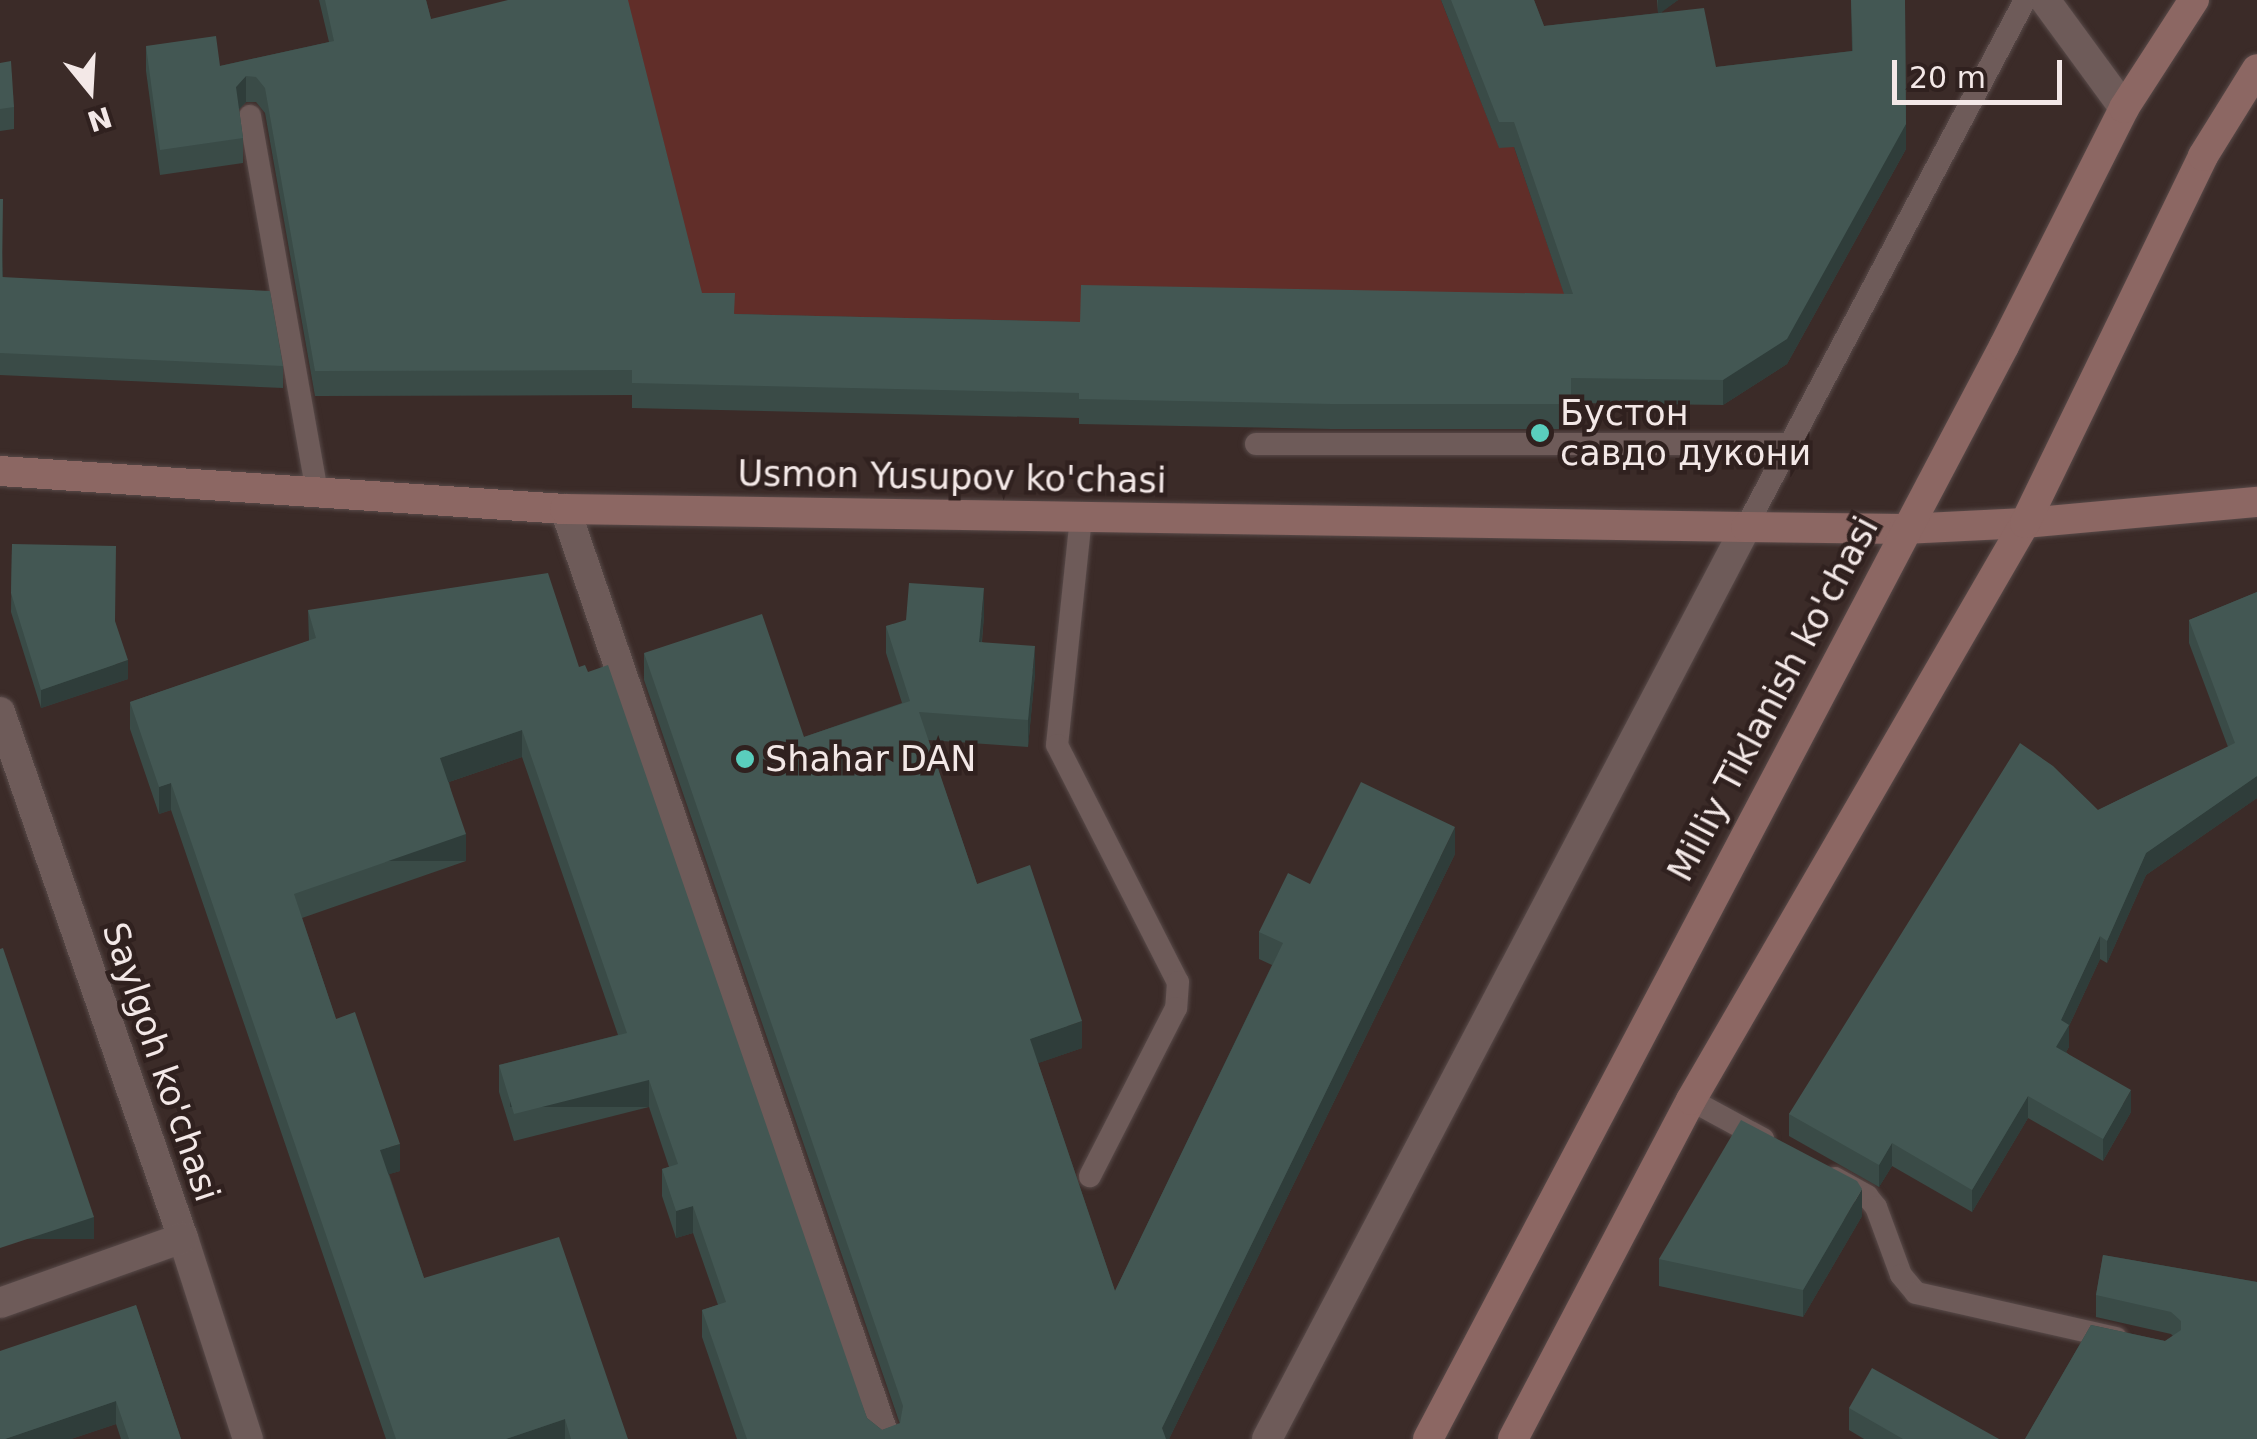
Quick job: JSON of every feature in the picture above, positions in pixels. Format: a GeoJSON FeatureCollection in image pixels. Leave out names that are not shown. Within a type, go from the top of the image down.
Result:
{"type":"FeatureCollection","features":[{"type":"Feature","properties":{"kind":"main road","name":"Milliy Tiklanish ko'chasi"},"geometry":{"type":"LineString","coordinates":[[1428,1439],[1904,529],[2004,346],[2124,108],[2194,0]]}},
{"type":"Feature","properties":{"kind":"main road"},"geometry":{"type":"LineString","coordinates":[[1513,1439],[1692,1100],[2025,524],[2202,156],[2257,69]]}},
{"type":"Feature","properties":{"kind":"main road","name":"Usmon Yusupov ko'chasi"},"geometry":{"type":"LineString","coordinates":[[0,472],[565,509],[1746,527],[1904,529],[2025,524],[2257,502]]}},
{"type":"Feature","properties":{"kind":"street"},"geometry":{"type":"LineString","coordinates":[[2045,0],[2124,108]]}},
{"type":"Feature","properties":{"kind":"street"},"geometry":{"type":"LineString","coordinates":[[565,509],[885,1439]]}},
{"type":"Feature","properties":{"kind":"street"},"geometry":{"type":"LineString","coordinates":[[1267,1439],[1746,527]]}},
{"type":"Feature","properties":{"kind":"street","name":"Saylgoh ko'chasi"},"geometry":{"type":"LineString","coordinates":[[0,712],[5,746],[183,1238],[248,1439]]}},
{"type":"Feature","properties":{"kind":"street"},"geometry":{"type":"LineString","coordinates":[[0,1303],[183,1238]]}},
{"type":"Feature","properties":{"kind":"lane"},"geometry":{"type":"LineString","coordinates":[[1746,527],[2025,0]]}},
{"type":"Feature","properties":{"kind":"lane"},"geometry":{"type":"LineString","coordinates":[[250,116],[317,493]]}},
{"type":"Feature","properties":{"kind":"lane"},"geometry":{"type":"LineString","coordinates":[[1256,444],[1792,444]]}},
{"type":"Feature","properties":{"kind":"lane"},"geometry":{"type":"LineString","coordinates":[[1081,516],[1057,746],[1178,982],[1176,1008],[1090,1176]]}},
{"type":"Feature","properties":{"kind":"lane"},"geometry":{"type":"LineString","coordinates":[[1692,1100],[1788,1152]]}},
{"type":"Feature","properties":{"kind":"lane"},"geometry":{"type":"LineString","coordinates":[[1820,1170],[1868,1196],[1902,1275],[1916,1293],[2131,1341]]}},
{"type":"Feature","properties":{"kind":"shaded area"},"geometry":{"type":"Polygon","coordinates":[[[622,0],[1441,0],[1499,147],[1514,147],[1573,319],[1080,345],[703,318],[622,0]]]}},
{"type":"Feature","properties":{"kind":"building"},"geometry":{"type":"Polygon","coordinates":[[[325,0],[426,0],[431,19],[508,0],[628,0],[702,293],[735,293],[734,314],[1080,322],[1081,285],[1573,294],[1514,122],[1499,122],[1451,0],[1534,0],[1544,26],[1704,8],[1716,67],[1853,51],[1851,0],[1905,0],[1906,124],[1787,339],[1723,380],[1571,378],[1571,404],[1079,399],[1079,393],[632,383],[632,370],[315,371],[265,88],[256,77],[246,76],[236,87],[243,138],[160,150],[146,46],[216,36],[220,66],[334,41],[325,0]]]}},
{"type":"Feature","properties":{"kind":"building"},"geometry":{"type":"Polygon","coordinates":[[[11,61],[14,107],[0,109],[0,63],[11,61]]]}},
{"type":"Feature","properties":{"kind":"building"},"geometry":{"type":"Polygon","coordinates":[[[0,199],[2,277],[270,291],[283,366],[0,353],[0,199]]]}},
{"type":"Feature","properties":{"kind":"building"},"geometry":{"type":"Polygon","coordinates":[[[12,544],[116,546],[115,621],[128,660],[41,690],[11,593],[12,544]]]}},
{"type":"Feature","properties":{"kind":"building"},"geometry":{"type":"Polygon","coordinates":[[[548,573],[579,667],[585,665],[588,672],[608,665],[867,1418],[882,1430],[900,1423],[903,1406],[644,653],[762,614],[804,737],[910,701],[886,626],[906,620],[909,583],[984,588],[979,642],[1035,646],[1028,720],[919,712],[977,884],[1030,865],[1082,1021],[1030,1039],[1115,1291],[1283,943],[1259,932],[1288,873],[1310,884],[1361,782],[1455,827],[1162,1428],[1166,1439],[747,1439],[702,1310],[726,1302],[693,1206],[676,1211],[662,1169],[678,1164],[649,1080],[514,1114],[499,1065],[627,1033],[522,730],[440,758],[466,834],[294,894],[336,1019],[355,1012],[400,1144],[380,1150],[424,1278],[559,1237],[628,1439],[571,1439],[565,1419],[506,1439],[396,1439],[171,783],[159,787],[130,702],[316,638],[308,610],[548,573]]]}},
{"type":"Feature","properties":{"kind":"building"},"geometry":{"type":"Polygon","coordinates":[[[2257,592],[2257,776],[2146,853],[2107,941],[2100,936],[2061,1020],[2069,1025],[2056,1047],[2131,1090],[2103,1139],[2028,1096],[1972,1190],[1892,1143],[1879,1165],[1789,1114],[2020,743],[2053,766],[2098,810],[2235,743],[2189,620],[2257,592]]]}},
{"type":"Feature","properties":{"kind":"building"},"geometry":{"type":"Polygon","coordinates":[[[3,948],[94,1217],[0,1248],[0,949],[3,948]]]}},
{"type":"Feature","properties":{"kind":"building"},"geometry":{"type":"Polygon","coordinates":[[[1741,1120],[1857,1181],[1862,1189],[1803,1290],[1659,1259],[1741,1120]]]}},
{"type":"Feature","properties":{"kind":"building"},"geometry":{"type":"Polygon","coordinates":[[[2103,1255],[2257,1282],[2257,1439],[2025,1439],[2091,1325],[2165,1341],[2181,1330],[2181,1321],[2171,1312],[2096,1295],[2103,1255]]]}},
{"type":"Feature","properties":{"kind":"building"},"geometry":{"type":"Polygon","coordinates":[[[136,1305],[181,1439],[129,1439],[116,1401],[0,1439],[0,1351],[136,1305]]]}},
{"type":"Feature","properties":{"kind":"building"},"geometry":{"type":"Polygon","coordinates":[[[1872,1368],[1999,1439],[1903,1439],[1849,1408],[1872,1368]]]}},
{"type":"Feature","properties":{"kind":"place","name":"Бустон савдо дукони"},"geometry":{"type":"Point","coordinates":[1540,433]}},
{"type":"Feature","properties":{"kind":"place","name":"Shahar DAN"},"geometry":{"type":"Point","coordinates":[745,759]}}]}
